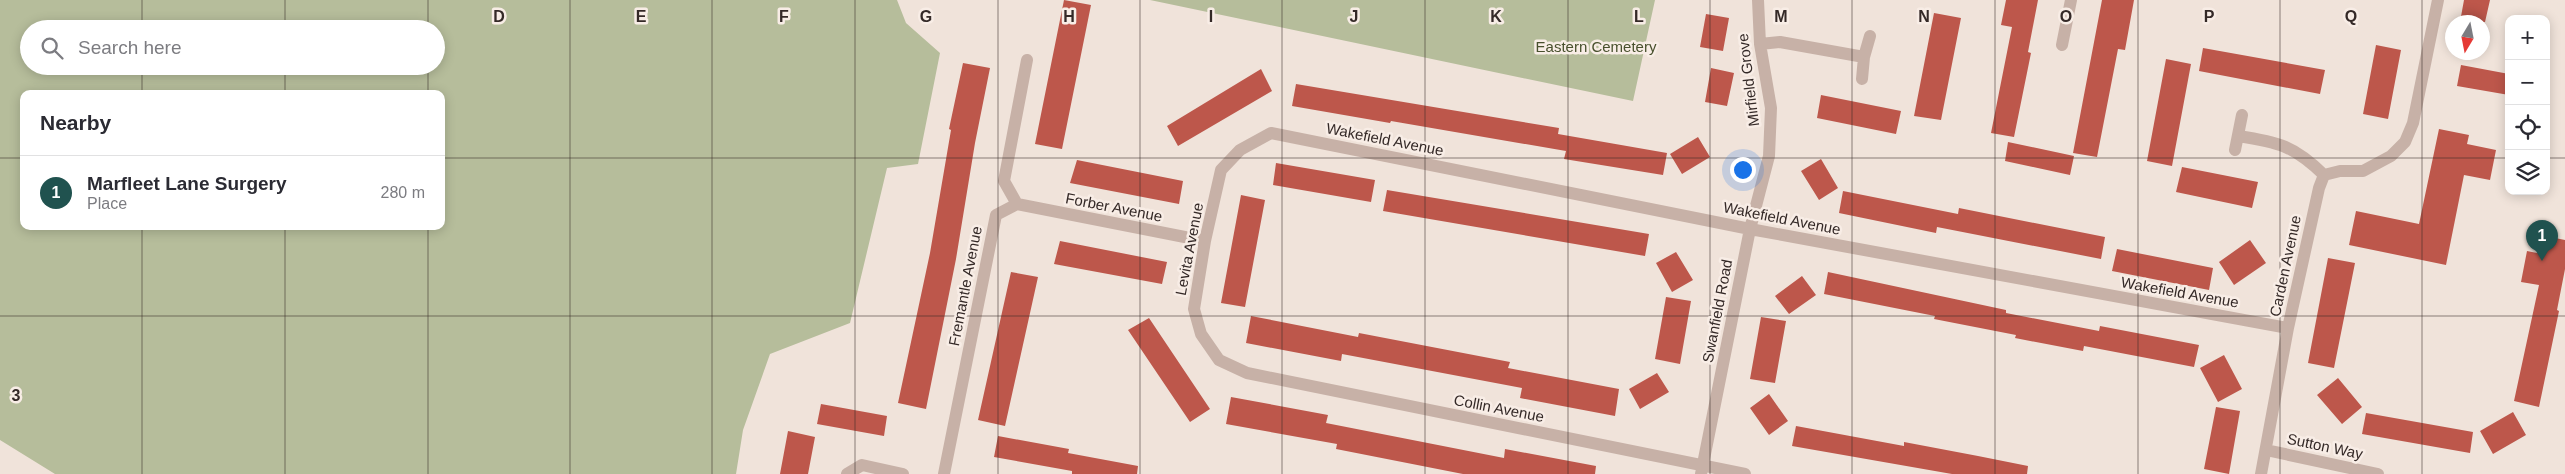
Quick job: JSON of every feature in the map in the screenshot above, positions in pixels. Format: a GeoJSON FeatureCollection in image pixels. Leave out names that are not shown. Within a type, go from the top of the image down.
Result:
{"type":"FeatureCollection","features":[{"type":"Feature","properties":{"kind":"street","name":"Mirfield Grove"},"geometry":{"type":"LineString","coordinates":[[1758,0],[1760,44],[1771,108],[1769,156]]}},
{"type":"Feature","properties":{"kind":"street"},"geometry":{"type":"LineString","coordinates":[[2062,45],[2071,0]]}},
{"type":"Feature","properties":{"kind":"street"},"geometry":{"type":"LineString","coordinates":[[2238,136],[2282,144],[2303,155],[2324,175],[2340,171],[2363,170],[2392,156],[2405,142],[2413,123],[2438,0]]}},
{"type":"Feature","properties":{"kind":"street"},"geometry":{"type":"LineString","coordinates":[[1862,79],[1864,58],[1870,36]]}},
{"type":"Feature","properties":{"kind":"street"},"geometry":{"type":"LineString","coordinates":[[1760,44],[1780,42],[1864,58]]}},
{"type":"Feature","properties":{"kind":"street"},"geometry":{"type":"LineString","coordinates":[[1017,204],[1004,180],[1026,60]]}},
{"type":"Feature","properties":{"kind":"street"},"geometry":{"type":"LineString","coordinates":[[2235,150],[2242,115]]}},
{"type":"Feature","properties":{"kind":"street","name":"Wakefield Avenue"},"geometry":{"type":"LineString","coordinates":[[1271,133],[1750,229],[2288,328]]}},
{"type":"Feature","properties":{"kind":"street","name":"Levita Avenue"},"geometry":{"type":"LineString","coordinates":[[1247,374],[1219,360],[1201,334],[1194,309],[1221,170],[1240,150],[1271,133]]}},
{"type":"Feature","properties":{"kind":"street","name":"Swanfield Road"},"geometry":{"type":"LineString","coordinates":[[1702,470],[1750,229],[1769,156]]}},
{"type":"Feature","properties":{"kind":"street","name":"Carden Avenue"},"geometry":{"type":"LineString","coordinates":[[2261,474],[2288,328],[2318,188],[2324,175]]}},
{"type":"Feature","properties":{"kind":"street","name":"Forber Avenue"},"geometry":{"type":"LineString","coordinates":[[1017,204],[1206,241]]}},
{"type":"Feature","properties":{"kind":"street","name":"Fremantle Avenue"},"geometry":{"type":"LineString","coordinates":[[944,474],[996,216],[1017,204]]}},
{"type":"Feature","properties":{"kind":"street","name":"Collin Avenue"},"geometry":{"type":"LineString","coordinates":[[1247,374],[1702,470],[1745,474]]}},
{"type":"Feature","properties":{"kind":"street","name":"Sutton Way"},"geometry":{"type":"LineString","coordinates":[[2266,450],[2378,474]]}},
{"type":"Feature","properties":{"kind":"street"},"geometry":{"type":"LineString","coordinates":[[847,474],[862,465],[903,474]]}},
{"type":"Feature","properties":{"kind":"green space"},"geometry":{"type":"Polygon","coordinates":[[[0,0],[897,0],[906,23],[940,53],[918,164],[887,168],[850,323],[770,354],[743,430],[736,474],[55,474],[0,440],[0,0]]]}},
{"type":"Feature","properties":{"kind":"green space","name":"Eastern Cemetery"},"geometry":{"type":"Polygon","coordinates":[[[1150,0],[1655,0],[1633,101],[1150,0]]]}},
{"type":"Feature","properties":{"kind":"building"},"geometry":{"type":"Polygon","coordinates":[[[1064,0],[1091,5],[1062,149],[1035,144],[1064,0]]]}},
{"type":"Feature","properties":{"kind":"building"},"geometry":{"type":"Polygon","coordinates":[[[2006,0],[2038,0],[2028,52],[2031,53],[2014,137],[1991,133],[2012,27],[2001,25],[2006,0]]]}},
{"type":"Feature","properties":{"kind":"building"},"geometry":{"type":"Polygon","coordinates":[[[2102,0],[2134,0],[2125,50],[2118,49],[2097,157],[2073,153],[2102,0]]]}},
{"type":"Feature","properties":{"kind":"building"},"geometry":{"type":"Polygon","coordinates":[[[2464,0],[2490,0],[2487,15],[2461,15],[2464,0]]]}},
{"type":"Feature","properties":{"kind":"building"},"geometry":{"type":"Polygon","coordinates":[[[1934,13],[1961,18],[1941,120],[1914,116],[1934,13]]]}},
{"type":"Feature","properties":{"kind":"building"},"geometry":{"type":"Polygon","coordinates":[[[1706,14],[1729,18],[1723,51],[1700,47],[1706,14]]]}},
{"type":"Feature","properties":{"kind":"building"},"geometry":{"type":"Polygon","coordinates":[[[2376,45],[2401,50],[2388,119],[2363,114],[2376,45]]]}},
{"type":"Feature","properties":{"kind":"building"},"geometry":{"type":"Polygon","coordinates":[[[2203,48],[2325,70],[2320,94],[2199,71],[2203,48]]]}},
{"type":"Feature","properties":{"kind":"building"},"geometry":{"type":"Polygon","coordinates":[[[2166,59],[2191,64],[2172,166],[2147,161],[2166,59]]]}},
{"type":"Feature","properties":{"kind":"building"},"geometry":{"type":"Polygon","coordinates":[[[963,63],[990,68],[975,143],[956,259],[926,409],[898,403],[930,253],[951,130],[949,129],[963,63]]]}},
{"type":"Feature","properties":{"kind":"building"},"geometry":{"type":"Polygon","coordinates":[[[2461,65],[2505,73],[2505,94],[2457,86],[2461,65]]]}},
{"type":"Feature","properties":{"kind":"building"},"geometry":{"type":"Polygon","coordinates":[[[1711,68],[1734,73],[1727,106],[1705,102],[1711,68]]]}},
{"type":"Feature","properties":{"kind":"building"},"geometry":{"type":"Polygon","coordinates":[[[1261,69],[1272,91],[1178,146],[1167,126],[1261,69]]]}},
{"type":"Feature","properties":{"kind":"building"},"geometry":{"type":"Polygon","coordinates":[[[1296,84],[1559,128],[1558,134],[1667,153],[1663,175],[1564,159],[1566,151],[1292,106],[1296,84]]]}},
{"type":"Feature","properties":{"kind":"building"},"geometry":{"type":"Polygon","coordinates":[[[1821,95],[1901,111],[1896,134],[1817,118],[1821,95]]]}},
{"type":"Feature","properties":{"kind":"building"},"geometry":{"type":"Polygon","coordinates":[[[2439,129],[2469,135],[2467,144],[2496,150],[2490,180],[2464,175],[2446,265],[2349,245],[2356,211],[2419,224],[2439,129]]]}},
{"type":"Feature","properties":{"kind":"building"},"geometry":{"type":"Polygon","coordinates":[[[1698,137],[1710,157],[1682,174],[1670,154],[1698,137]]]}},
{"type":"Feature","properties":{"kind":"building"},"geometry":{"type":"Polygon","coordinates":[[[2008,142],[2074,156],[2070,175],[2005,161],[2008,142]]]}},
{"type":"Feature","properties":{"kind":"building"},"geometry":{"type":"Polygon","coordinates":[[[1821,159],[1838,188],[1819,200],[1801,171],[1821,159]]]}},
{"type":"Feature","properties":{"kind":"building"},"geometry":{"type":"Polygon","coordinates":[[[1077,160],[1183,181],[1179,204],[1070,183],[1077,160]]]}},
{"type":"Feature","properties":{"kind":"building"},"geometry":{"type":"Polygon","coordinates":[[[1276,163],[1375,180],[1371,202],[1273,185],[1276,163]]]}},
{"type":"Feature","properties":{"kind":"building"},"geometry":{"type":"Polygon","coordinates":[[[2182,167],[2258,182],[2252,208],[2176,192],[2182,167]]]}},
{"type":"Feature","properties":{"kind":"building"},"geometry":{"type":"Polygon","coordinates":[[[1387,190],[1649,234],[1645,256],[1383,211],[1387,190]]]}},
{"type":"Feature","properties":{"kind":"building"},"geometry":{"type":"Polygon","coordinates":[[[1843,191],[1958,214],[1959,208],[2105,237],[2101,259],[1937,227],[1936,233],[1839,213],[1843,191]]]}},
{"type":"Feature","properties":{"kind":"building"},"geometry":{"type":"Polygon","coordinates":[[[1241,195],[1265,200],[1245,307],[1221,303],[1241,195]]]}},
{"type":"Feature","properties":{"kind":"building"},"geometry":{"type":"Polygon","coordinates":[[[2545,236],[2565,240],[2565,269],[2557,310],[2559,311],[2539,407],[2514,401],[2539,285],[2521,282],[2527,251],[2542,254],[2545,236]]]}},
{"type":"Feature","properties":{"kind":"building"},"geometry":{"type":"Polygon","coordinates":[[[2250,240],[2266,263],[2234,285],[2219,262],[2250,240]]]}},
{"type":"Feature","properties":{"kind":"building"},"geometry":{"type":"Polygon","coordinates":[[[1060,241],[1167,262],[1162,284],[1054,264],[1060,241]]]}},
{"type":"Feature","properties":{"kind":"building"},"geometry":{"type":"Polygon","coordinates":[[[2117,249],[2213,268],[2209,290],[2112,271],[2117,249]]]}},
{"type":"Feature","properties":{"kind":"building"},"geometry":{"type":"Polygon","coordinates":[[[1676,252],[1693,280],[1672,292],[1656,263],[1676,252]]]}},
{"type":"Feature","properties":{"kind":"building"},"geometry":{"type":"Polygon","coordinates":[[[2328,258],[2355,263],[2334,368],[2308,363],[2328,258]]]}},
{"type":"Feature","properties":{"kind":"building"},"geometry":{"type":"Polygon","coordinates":[[[1011,272],[1038,277],[1005,426],[978,420],[1011,272]]]}},
{"type":"Feature","properties":{"kind":"building"},"geometry":{"type":"Polygon","coordinates":[[[1828,272],[2006,310],[2006,313],[2099,331],[2100,326],[2199,345],[2194,367],[2084,346],[2083,351],[2015,338],[2016,335],[1934,319],[1935,316],[1824,294],[1828,272]]]}},
{"type":"Feature","properties":{"kind":"building"},"geometry":{"type":"Polygon","coordinates":[[[1802,276],[1816,295],[1789,314],[1775,296],[1802,276]]]}},
{"type":"Feature","properties":{"kind":"building"},"geometry":{"type":"Polygon","coordinates":[[[1666,297],[1691,301],[1680,364],[1655,359],[1666,297]]]}},
{"type":"Feature","properties":{"kind":"building"},"geometry":{"type":"Polygon","coordinates":[[[1251,316],[1358,337],[1359,333],[1510,362],[1508,368],[1619,389],[1615,416],[1520,398],[1522,388],[1342,354],[1341,361],[1246,343],[1251,316]]]}},
{"type":"Feature","properties":{"kind":"building"},"geometry":{"type":"Polygon","coordinates":[[[1761,317],[1786,321],[1775,383],[1750,379],[1761,317]]]}},
{"type":"Feature","properties":{"kind":"building"},"geometry":{"type":"Polygon","coordinates":[[[1149,318],[1210,409],[1190,422],[1128,330],[1149,318]]]}},
{"type":"Feature","properties":{"kind":"building"},"geometry":{"type":"Polygon","coordinates":[[[2224,355],[2242,389],[2218,402],[2200,368],[2224,355]]]}},
{"type":"Feature","properties":{"kind":"building"},"geometry":{"type":"Polygon","coordinates":[[[1657,373],[1669,392],[1640,409],[1629,389],[1657,373]]]}},
{"type":"Feature","properties":{"kind":"building"},"geometry":{"type":"Polygon","coordinates":[[[2338,378],[2362,407],[2342,424],[2317,395],[2338,378]]]}},
{"type":"Feature","properties":{"kind":"building"},"geometry":{"type":"Polygon","coordinates":[[[1769,394],[1788,421],[1769,435],[1750,408],[1769,394]]]}},
{"type":"Feature","properties":{"kind":"building"},"geometry":{"type":"Polygon","coordinates":[[[1231,397],[1328,415],[1326,423],[1504,458],[1505,449],[1596,466],[1595,474],[1463,474],[1336,449],[1337,444],[1226,424],[1231,397]]]}},
{"type":"Feature","properties":{"kind":"building"},"geometry":{"type":"Polygon","coordinates":[[[821,404],[887,416],[884,436],[817,424],[821,404]]]}},
{"type":"Feature","properties":{"kind":"building"},"geometry":{"type":"Polygon","coordinates":[[[2216,407],[2240,411],[2229,474],[2204,469],[2216,407]]]}},
{"type":"Feature","properties":{"kind":"building"},"geometry":{"type":"Polygon","coordinates":[[[2513,412],[2526,435],[2493,454],[2480,431],[2513,412]]]}},
{"type":"Feature","properties":{"kind":"building"},"geometry":{"type":"Polygon","coordinates":[[[2366,413],[2473,432],[2470,453],[2362,434],[2366,413]]]}},
{"type":"Feature","properties":{"kind":"building"},"geometry":{"type":"Polygon","coordinates":[[[1796,426],[1904,446],[1904,442],[2028,466],[2027,474],[1952,474],[1792,446],[1796,426]]]}},
{"type":"Feature","properties":{"kind":"building"},"geometry":{"type":"Polygon","coordinates":[[[788,431],[815,437],[808,474],[780,474],[788,431]]]}},
{"type":"Feature","properties":{"kind":"building"},"geometry":{"type":"Polygon","coordinates":[[[998,436],[1069,449],[1068,453],[1138,466],[1137,474],[1072,474],[1072,471],[994,457],[998,436]]]}},
{"type":"Feature","properties":{"kind":"place","name":"Marfleet Lane Surgery"},"geometry":{"type":"Point","coordinates":[2542,261]}}]}
